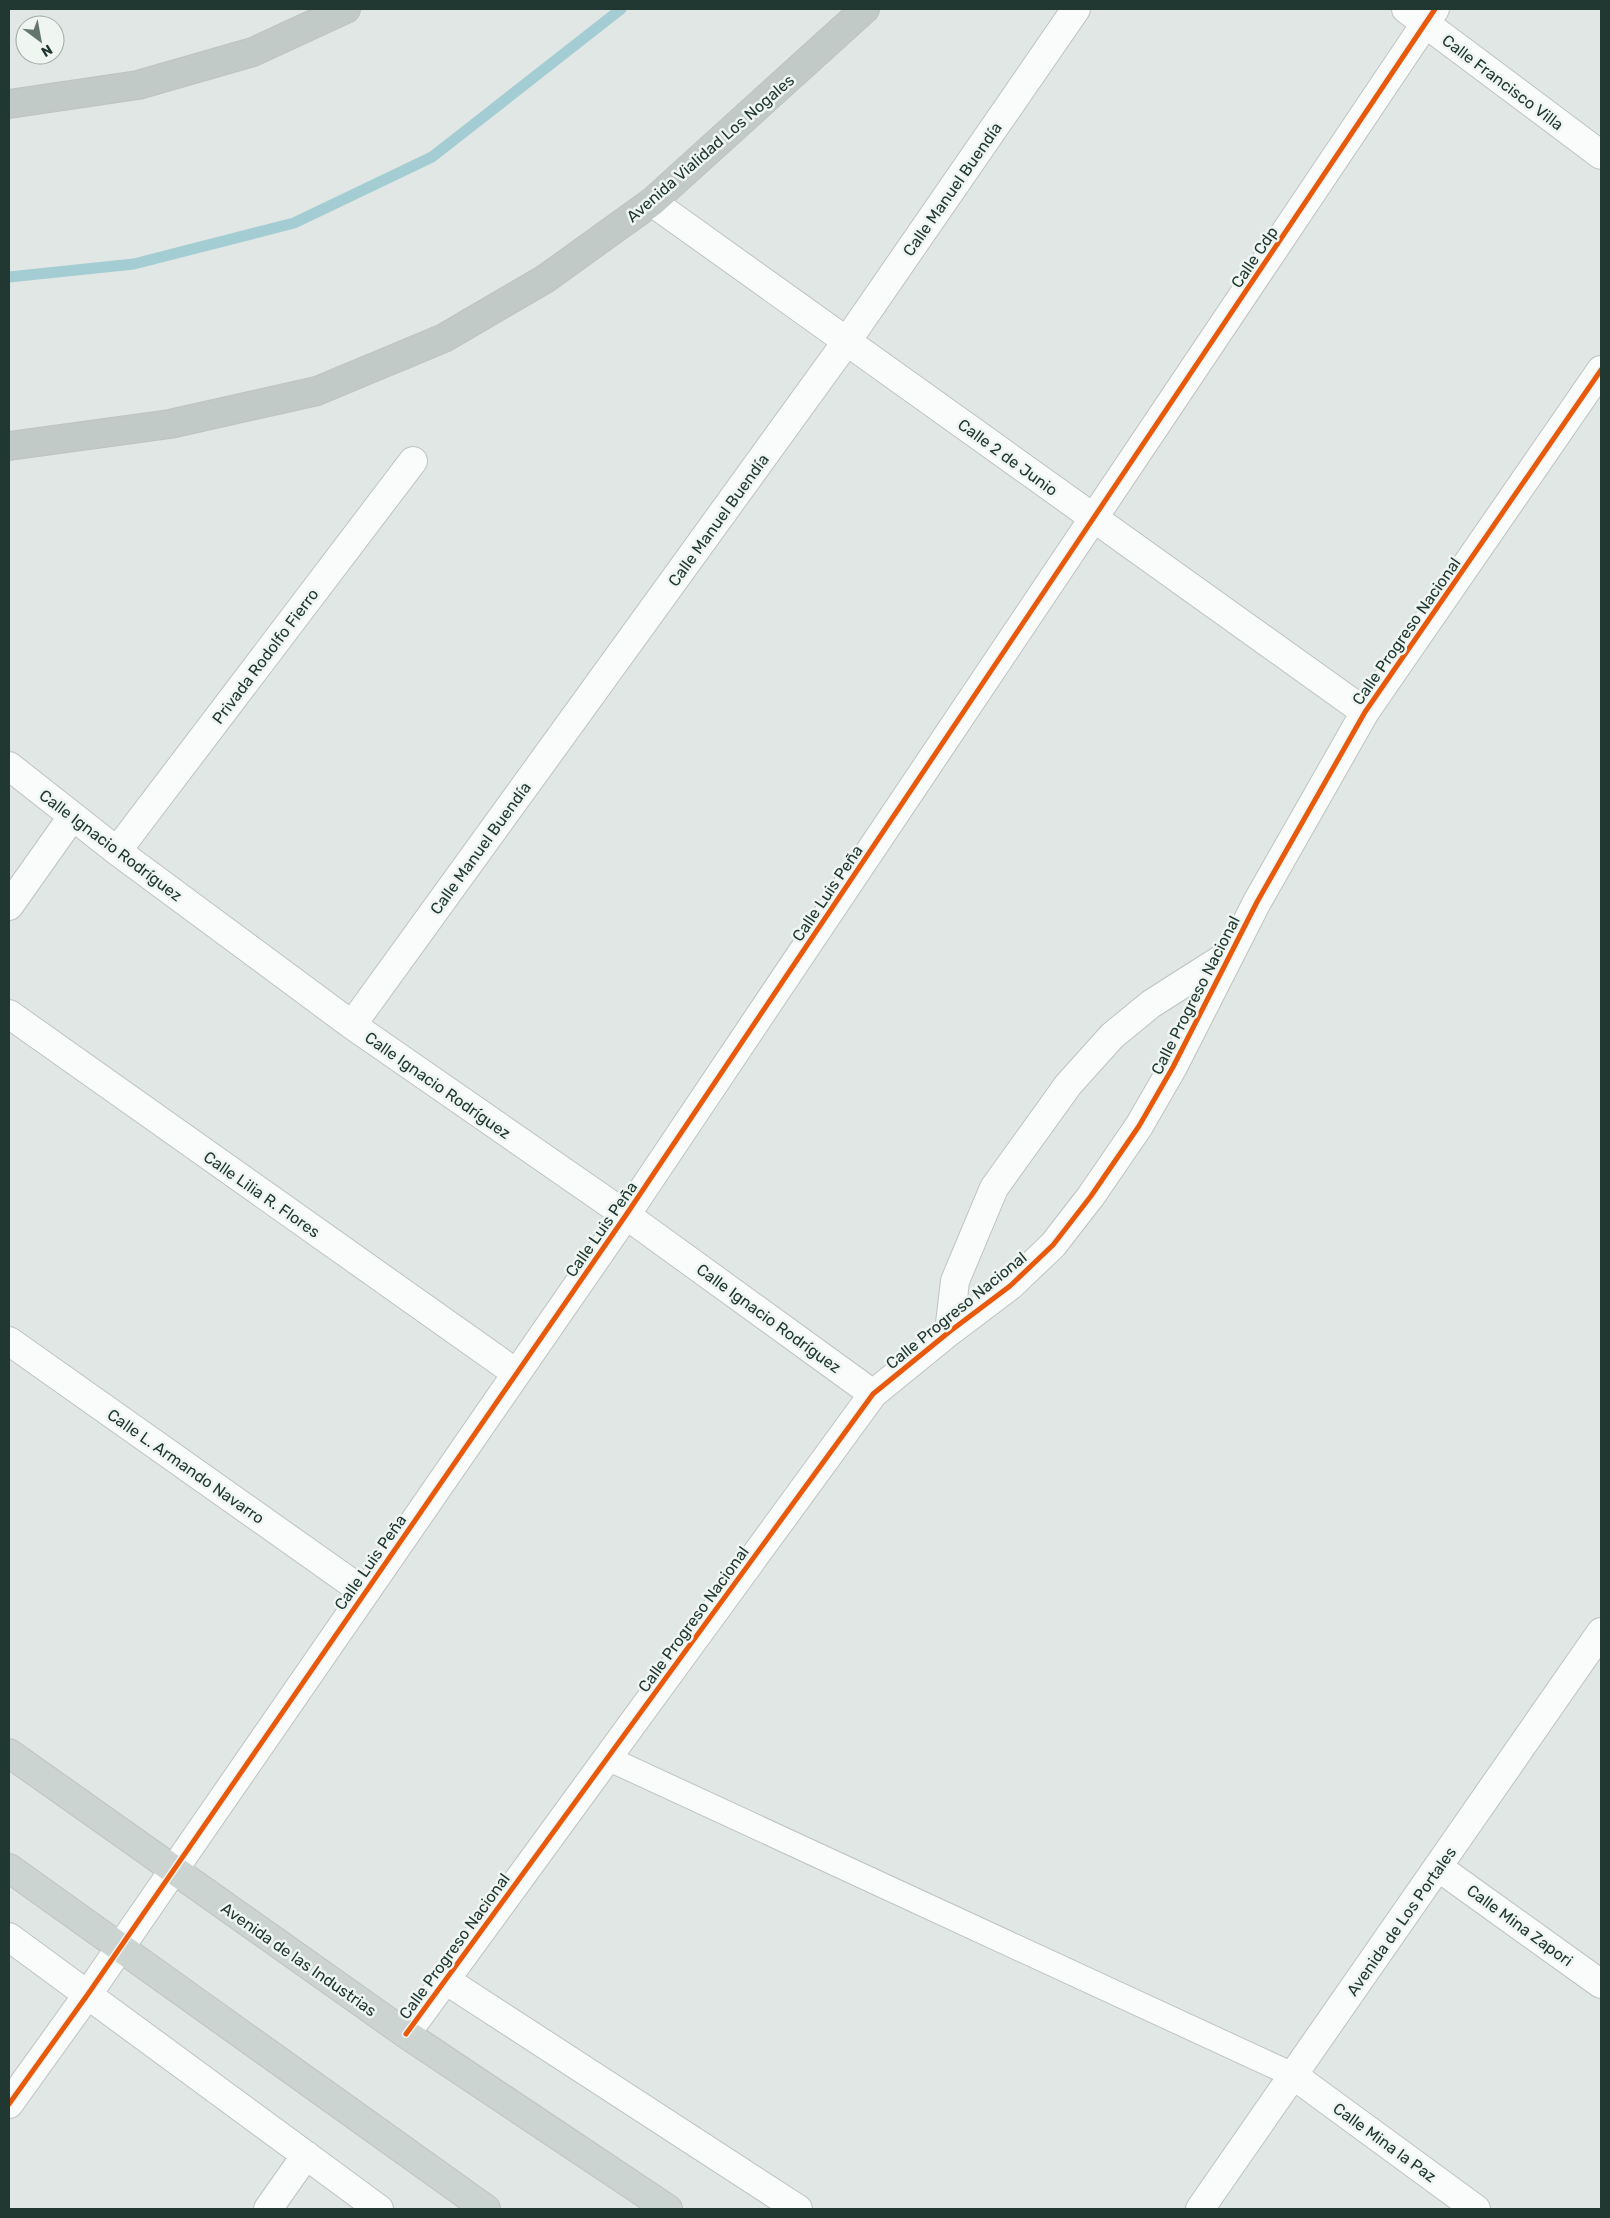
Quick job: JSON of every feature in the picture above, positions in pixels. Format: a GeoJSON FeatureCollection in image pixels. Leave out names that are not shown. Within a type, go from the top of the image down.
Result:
{"type":"FeatureCollection","features":[{"type":"Feature","properties":{"kind":"highway"},"geometry":{"type":"LineString","coordinates":[[9,104],[138,85],[253,52],[345,9]]}},
{"type":"Feature","properties":{"kind":"highway","name":"Avenida Vialidad Los Nogales"},"geometry":{"type":"LineString","coordinates":[[9,446],[170,424],[317,391],[444,338],[545,279],[652,202],[857,17],[888,9]]}},
{"type":"Feature","properties":{"kind":"main road","name":"Avenida de las Industrias"},"geometry":{"type":"LineString","coordinates":[[9,1753],[406,2034],[668,2209]]}},
{"type":"Feature","properties":{"kind":"main road"},"geometry":{"type":"LineString","coordinates":[[9,1868],[486,2209]]}},
{"type":"Feature","properties":{"kind":"street","name":"Calle Manuel Buendía"},"geometry":{"type":"LineString","coordinates":[[352,1025],[847,341],[1076,9]]}},
{"type":"Feature","properties":{"kind":"street","name":"Calle Francisco Villa"},"geometry":{"type":"LineString","coordinates":[[1422,14],[1601,156]]}},
{"type":"Feature","properties":{"kind":"street","name":"Calle Cdp"},"geometry":{"type":"LineString","coordinates":[[1093,518],[1422,14]]}},
{"type":"Feature","properties":{"kind":"street","name":"Calle 2 de Junio"},"geometry":{"type":"LineString","coordinates":[[652,202],[1365,712]]}},
{"type":"Feature","properties":{"kind":"street","name":"Calle Progreso Nacional"},"geometry":{"type":"LineString","coordinates":[[406,2034],[444,1979],[873,1394],[949,1332],[1010,1286],[1053,1245],[1091,1196],[1139,1126],[1173,1067],[1257,902],[1365,712],[1601,370]]}},
{"type":"Feature","properties":{"kind":"street","name":"Privada Rodolfo Fierro"},"geometry":{"type":"LineString","coordinates":[[117,851],[413,461]]}},
{"type":"Feature","properties":{"kind":"street","name":"Calle Luis Peña"},"geometry":{"type":"LineString","coordinates":[[118,1947],[626,1215],[1093,518]]}},
{"type":"Feature","properties":{"kind":"street","name":"Calle Ignacio Rodríguez"},"geometry":{"type":"LineString","coordinates":[[9,766],[117,851],[352,1025],[626,1215],[873,1394]]}},
{"type":"Feature","properties":{"kind":"street"},"geometry":{"type":"LineString","coordinates":[[9,906],[72,816]]}},
{"type":"Feature","properties":{"kind":"street"},"geometry":{"type":"LineString","coordinates":[[949,1332],[955,1281],[994,1188],[1068,1086],[1112,1036],[1152,1004],[1232,952]]}},
{"type":"Feature","properties":{"kind":"street","name":"Calle Lilia R. Flores"},"geometry":{"type":"LineString","coordinates":[[9,1014],[516,1373]]}},
{"type":"Feature","properties":{"kind":"street","name":"Calle L. Armando Navarro"},"geometry":{"type":"LineString","coordinates":[[9,1340],[364,1592]]}},
{"type":"Feature","properties":{"kind":"street","name":"Avenida de Los Portales"},"geometry":{"type":"LineString","coordinates":[[1200,2209],[1438,1867],[1599,1641]]}},
{"type":"Feature","properties":{"kind":"street","name":"Calle Mina Zapori"},"geometry":{"type":"LineString","coordinates":[[1438,1867],[1601,1984]]}},
{"type":"Feature","properties":{"kind":"street"},"geometry":{"type":"LineString","coordinates":[[9,1936],[379,2209]]}},
{"type":"Feature","properties":{"kind":"street"},"geometry":{"type":"LineString","coordinates":[[9,2104],[88,1994],[118,1947]]}},
{"type":"Feature","properties":{"kind":"street"},"geometry":{"type":"LineString","coordinates":[[444,1979],[798,2209]]}},
{"type":"Feature","properties":{"kind":"street","name":"Calle Mina la Paz"},"geometry":{"type":"LineString","coordinates":[[1293,2075],[1476,2209]]}},
{"type":"Feature","properties":{"kind":"street"},"geometry":{"type":"LineString","coordinates":[[268,2209],[306,2155]]}},
{"type":"Feature","properties":{"kind":"lane"},"geometry":{"type":"LineString","coordinates":[[607,1758],[1293,2075]]}},
{"type":"Feature","properties":{"kind":"waterway"},"geometry":{"type":"LineString","coordinates":[[9,277],[134,264],[294,223],[432,157],[621,9]]}},
{"type":"Feature","properties":{"kind":"cycle path"},"geometry":{"type":"LineString","coordinates":[[9,2104],[88,1994],[626,1215],[1435,9]]}},
{"type":"Feature","properties":{"kind":"cycle path"},"geometry":{"type":"LineString","coordinates":[[406,2034],[873,1394],[949,1332],[1010,1286],[1053,1245],[1091,1196],[1139,1126],[1173,1067],[1257,902],[1365,712],[1601,370]]}}]}
